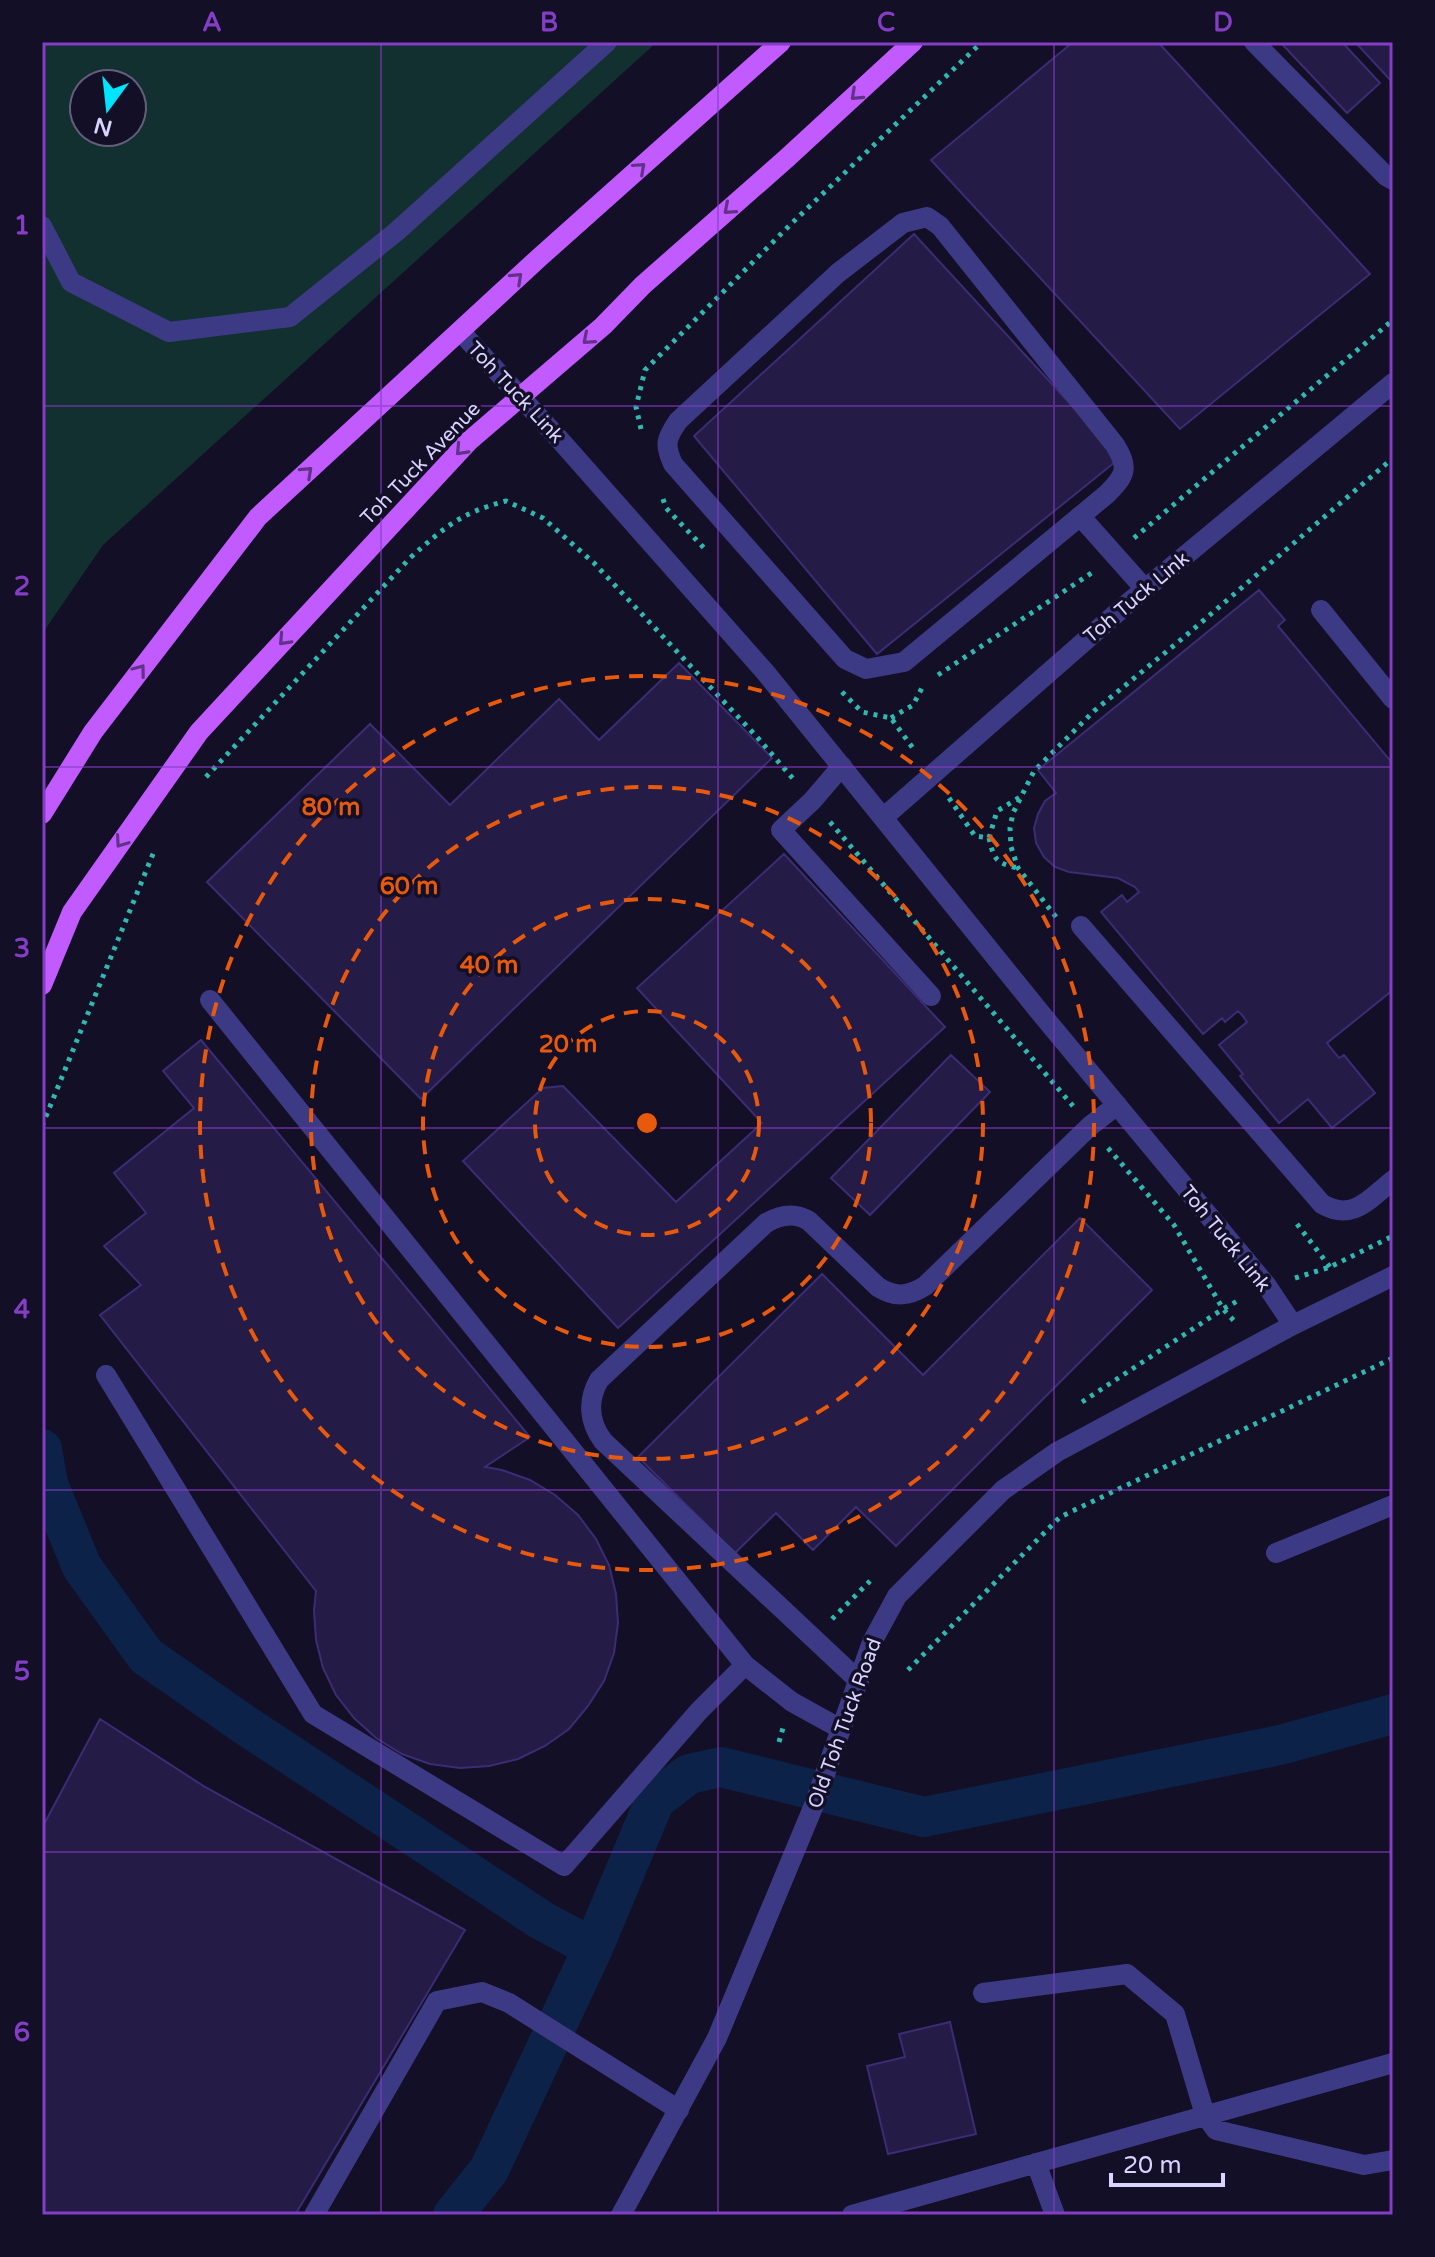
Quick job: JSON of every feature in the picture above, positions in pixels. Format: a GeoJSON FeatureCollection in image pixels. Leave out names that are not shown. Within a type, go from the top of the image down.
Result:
{"type":"FeatureCollection","features":[{"type":"Feature","properties":{"kind":"main road"},"geometry":{"type":"LineString","coordinates":[[42,814],[93,732],[258,517],[781,42]]}},
{"type":"Feature","properties":{"kind":"main road","name":"Toh Tuck Avenue"},"geometry":{"type":"LineString","coordinates":[[42,985],[72,912],[199,732],[469,441],[603,326],[643,285],[913,42]]}},
{"type":"Feature","properties":{"kind":"street"},"geometry":{"type":"LineString","coordinates":[[42,226],[71,282],[169,332],[290,317],[396,232],[607,42]]}},
{"type":"Feature","properties":{"kind":"street"},"geometry":{"type":"LineString","coordinates":[[1254,42],[1393,180]]}},
{"type":"Feature","properties":{"kind":"street"},"geometry":{"type":"LineString","coordinates":[[927,217],[940,226],[1123,459],[1124,471],[1119,482],[1080,516],[904,662],[866,669],[845,659],[673,464],[666,449],[678,421],[838,273],[903,223],[927,217]]}},
{"type":"Feature","properties":{"kind":"street","name":"Toh Tuck Link"},"geometry":{"type":"LineString","coordinates":[[460,331],[766,673],[1043,1016],[1267,1286],[1293,1325]]}},
{"type":"Feature","properties":{"kind":"street","name":"Toh Tuck Link"},"geometry":{"type":"LineString","coordinates":[[884,817],[1145,589],[1393,383]]}},
{"type":"Feature","properties":{"kind":"street"},"geometry":{"type":"LineString","coordinates":[[1080,516],[1145,589]]}},
{"type":"Feature","properties":{"kind":"street"},"geometry":{"type":"LineString","coordinates":[[1321,610],[1393,699]]}},
{"type":"Feature","properties":{"kind":"street"},"geometry":{"type":"LineString","coordinates":[[842,766],[812,801],[781,830],[931,996]]}},
{"type":"Feature","properties":{"kind":"street"},"geometry":{"type":"LineString","coordinates":[[1081,926],[1322,1204],[1339,1210],[1355,1209],[1393,1180]]}},
{"type":"Feature","properties":{"kind":"street"},"geometry":{"type":"LineString","coordinates":[[210,1000],[745,1665],[792,1702],[841,1729]]}},
{"type":"Feature","properties":{"kind":"street"},"geometry":{"type":"LineString","coordinates":[[859,1681],[603,1441],[592,1420],[595,1387],[766,1223],[776,1217],[796,1216],[809,1221],[887,1293],[906,1295],[915,1292],[925,1286],[1090,1126],[1117,1105]]}},
{"type":"Feature","properties":{"kind":"street","name":"Old Toh Tuck Road"},"geometry":{"type":"LineString","coordinates":[[621,2215],[717,2038],[797,1849],[872,1642],[897,1596],[1003,1490],[1057,1452],[1293,1325],[1393,1276]]}},
{"type":"Feature","properties":{"kind":"street"},"geometry":{"type":"LineString","coordinates":[[106,1375],[313,1714],[564,1866],[699,1711],[745,1665]]}},
{"type":"Feature","properties":{"kind":"street"},"geometry":{"type":"LineString","coordinates":[[1276,1553],[1393,1505]]}},
{"type":"Feature","properties":{"kind":"street"},"geometry":{"type":"LineString","coordinates":[[983,1993],[1127,1974],[1175,2014],[1205,2115],[1216,2130],[1364,2165],[1393,2160]]}},
{"type":"Feature","properties":{"kind":"street"},"geometry":{"type":"LineString","coordinates":[[314,2215],[437,2001],[482,1992],[509,2003],[679,2110]]}},
{"type":"Feature","properties":{"kind":"street"},"geometry":{"type":"LineString","coordinates":[[852,2215],[1393,2063]]}},
{"type":"Feature","properties":{"kind":"street"},"geometry":{"type":"LineString","coordinates":[[1036,2163],[1055,2215]]}},
{"type":"Feature","properties":{"kind":"path"},"geometry":{"type":"LineString","coordinates":[[642,433],[636,407],[645,370],[792,223],[982,42]]}},
{"type":"Feature","properties":{"kind":"path"},"geometry":{"type":"LineString","coordinates":[[1023,795],[997,811],[989,838],[993,855],[1001,864],[1018,868],[1011,847],[1010,828],[1013,813],[1023,795],[1034,771],[1094,711],[1393,458]]}},
{"type":"Feature","properties":{"kind":"path"},"geometry":{"type":"LineString","coordinates":[[661,493],[666,508],[710,554]]}},
{"type":"Feature","properties":{"kind":"path"},"geometry":{"type":"LineString","coordinates":[[200,784],[410,558],[447,525],[477,508],[506,501],[543,518],[594,563],[757,737],[1174,1225],[1223,1309],[1255,1346]]}},
{"type":"Feature","properties":{"kind":"path"},"geometry":{"type":"LineString","coordinates":[[891,718],[913,705],[923,685]]}},
{"type":"Feature","properties":{"kind":"path"},"geometry":{"type":"LineString","coordinates":[[841,691],[862,712],[891,718],[975,836],[989,838]]}},
{"type":"Feature","properties":{"kind":"path"},"geometry":{"type":"LineString","coordinates":[[42,1126],[156,847]]}},
{"type":"Feature","properties":{"kind":"path"},"geometry":{"type":"LineString","coordinates":[[1223,1309],[1267,1286],[1330,1267],[1393,1236]]}},
{"type":"Feature","properties":{"kind":"path"},"geometry":{"type":"LineString","coordinates":[[908,1670],[1060,1517],[1393,1358]]}},
{"type":"Feature","properties":{"kind":"green space"},"geometry":{"type":"Polygon","coordinates":[[[42,42],[657,42],[103,545],[42,634],[42,42]]]}},
{"type":"Feature","properties":{"kind":"building"},"geometry":{"type":"Polygon","coordinates":[[[1073,42],[1158,42],[1370,274],[1180,429],[931,160],[1073,42]]]}},
{"type":"Feature","properties":{"kind":"building"},"geometry":{"type":"Polygon","coordinates":[[[1280,42],[1342,42],[1380,83],[1347,113],[1280,42]]]}},
{"type":"Feature","properties":{"kind":"building"},"geometry":{"type":"Polygon","coordinates":[[[1355,42],[1393,42],[1393,83],[1355,42]]]}},
{"type":"Feature","properties":{"kind":"building"},"geometry":{"type":"Polygon","coordinates":[[[914,234],[1120,458],[877,654],[694,436],[914,234]]]}},
{"type":"Feature","properties":{"kind":"building"},"geometry":{"type":"Polygon","coordinates":[[[1259,590],[1285,620],[1278,626],[1393,764],[1393,990],[1327,1043],[1339,1058],[1344,1055],[1375,1093],[1332,1128],[1308,1099],[1279,1123],[1219,1045],[1247,1022],[1242,1015],[1238,1011],[1225,1022],[1222,1018],[1203,1034],[1101,912],[1122,895],[1127,902],[1139,892],[1135,887],[1118,878],[1069,872],[1055,867],[1044,857],[1036,843],[1034,828],[1038,814],[1045,801],[1056,793],[1038,770],[1259,590]]]}},
{"type":"Feature","properties":{"kind":"building"},"geometry":{"type":"Polygon","coordinates":[[[679,663],[772,758],[421,1099],[207,882],[370,724],[450,805],[559,699],[599,740],[679,663]]]}},
{"type":"Feature","properties":{"kind":"building"},"geometry":{"type":"Polygon","coordinates":[[[784,854],[945,1027],[618,1328],[463,1161],[543,1088],[563,1086],[676,1202],[762,1123],[637,988],[784,854]]]}},
{"type":"Feature","properties":{"kind":"building"},"geometry":{"type":"Polygon","coordinates":[[[201,1040],[530,1437],[485,1467],[530,1480],[555,1495],[578,1515],[596,1539],[609,1565],[616,1594],[618,1623],[614,1653],[604,1681],[569,1729],[545,1746],[518,1759],[489,1766],[460,1768],[430,1764],[402,1754],[376,1738],[354,1718],[336,1695],[323,1668],[316,1640],[316,1591],[100,1315],[141,1285],[104,1246],[146,1213],[114,1173],[194,1108],[163,1071],[201,1040]]]}},
{"type":"Feature","properties":{"kind":"building"},"geometry":{"type":"Polygon","coordinates":[[[951,1055],[990,1092],[870,1215],[831,1178],[951,1055]]]}},
{"type":"Feature","properties":{"kind":"building"},"geometry":{"type":"Polygon","coordinates":[[[1080,1218],[1152,1290],[896,1546],[856,1507],[813,1550],[776,1513],[735,1553],[638,1457],[822,1274],[923,1375],[1080,1218]]]}},
{"type":"Feature","properties":{"kind":"building"},"geometry":{"type":"Polygon","coordinates":[[[100,1719],[205,1787],[465,1930],[295,2215],[42,2215],[42,1828],[100,1719]]]}},
{"type":"Feature","properties":{"kind":"building"},"geometry":{"type":"Polygon","coordinates":[[[950,2022],[976,2134],[888,2154],[867,2066],[905,2057],[899,2034],[950,2022]]]}},
{"type":"Feature","properties":{"kind":"waterway"},"geometry":{"type":"LineString","coordinates":[[42,1449],[48,1484],[82,1567],[146,1656],[541,1920],[593,1948],[655,1800],[689,1774],[721,1767],[924,1817],[1280,1745],[1393,1714]]}},
{"type":"Feature","properties":{"kind":"waterway"},"geometry":{"type":"LineString","coordinates":[[453,2215],[489,2170],[593,1948]]}}]}
